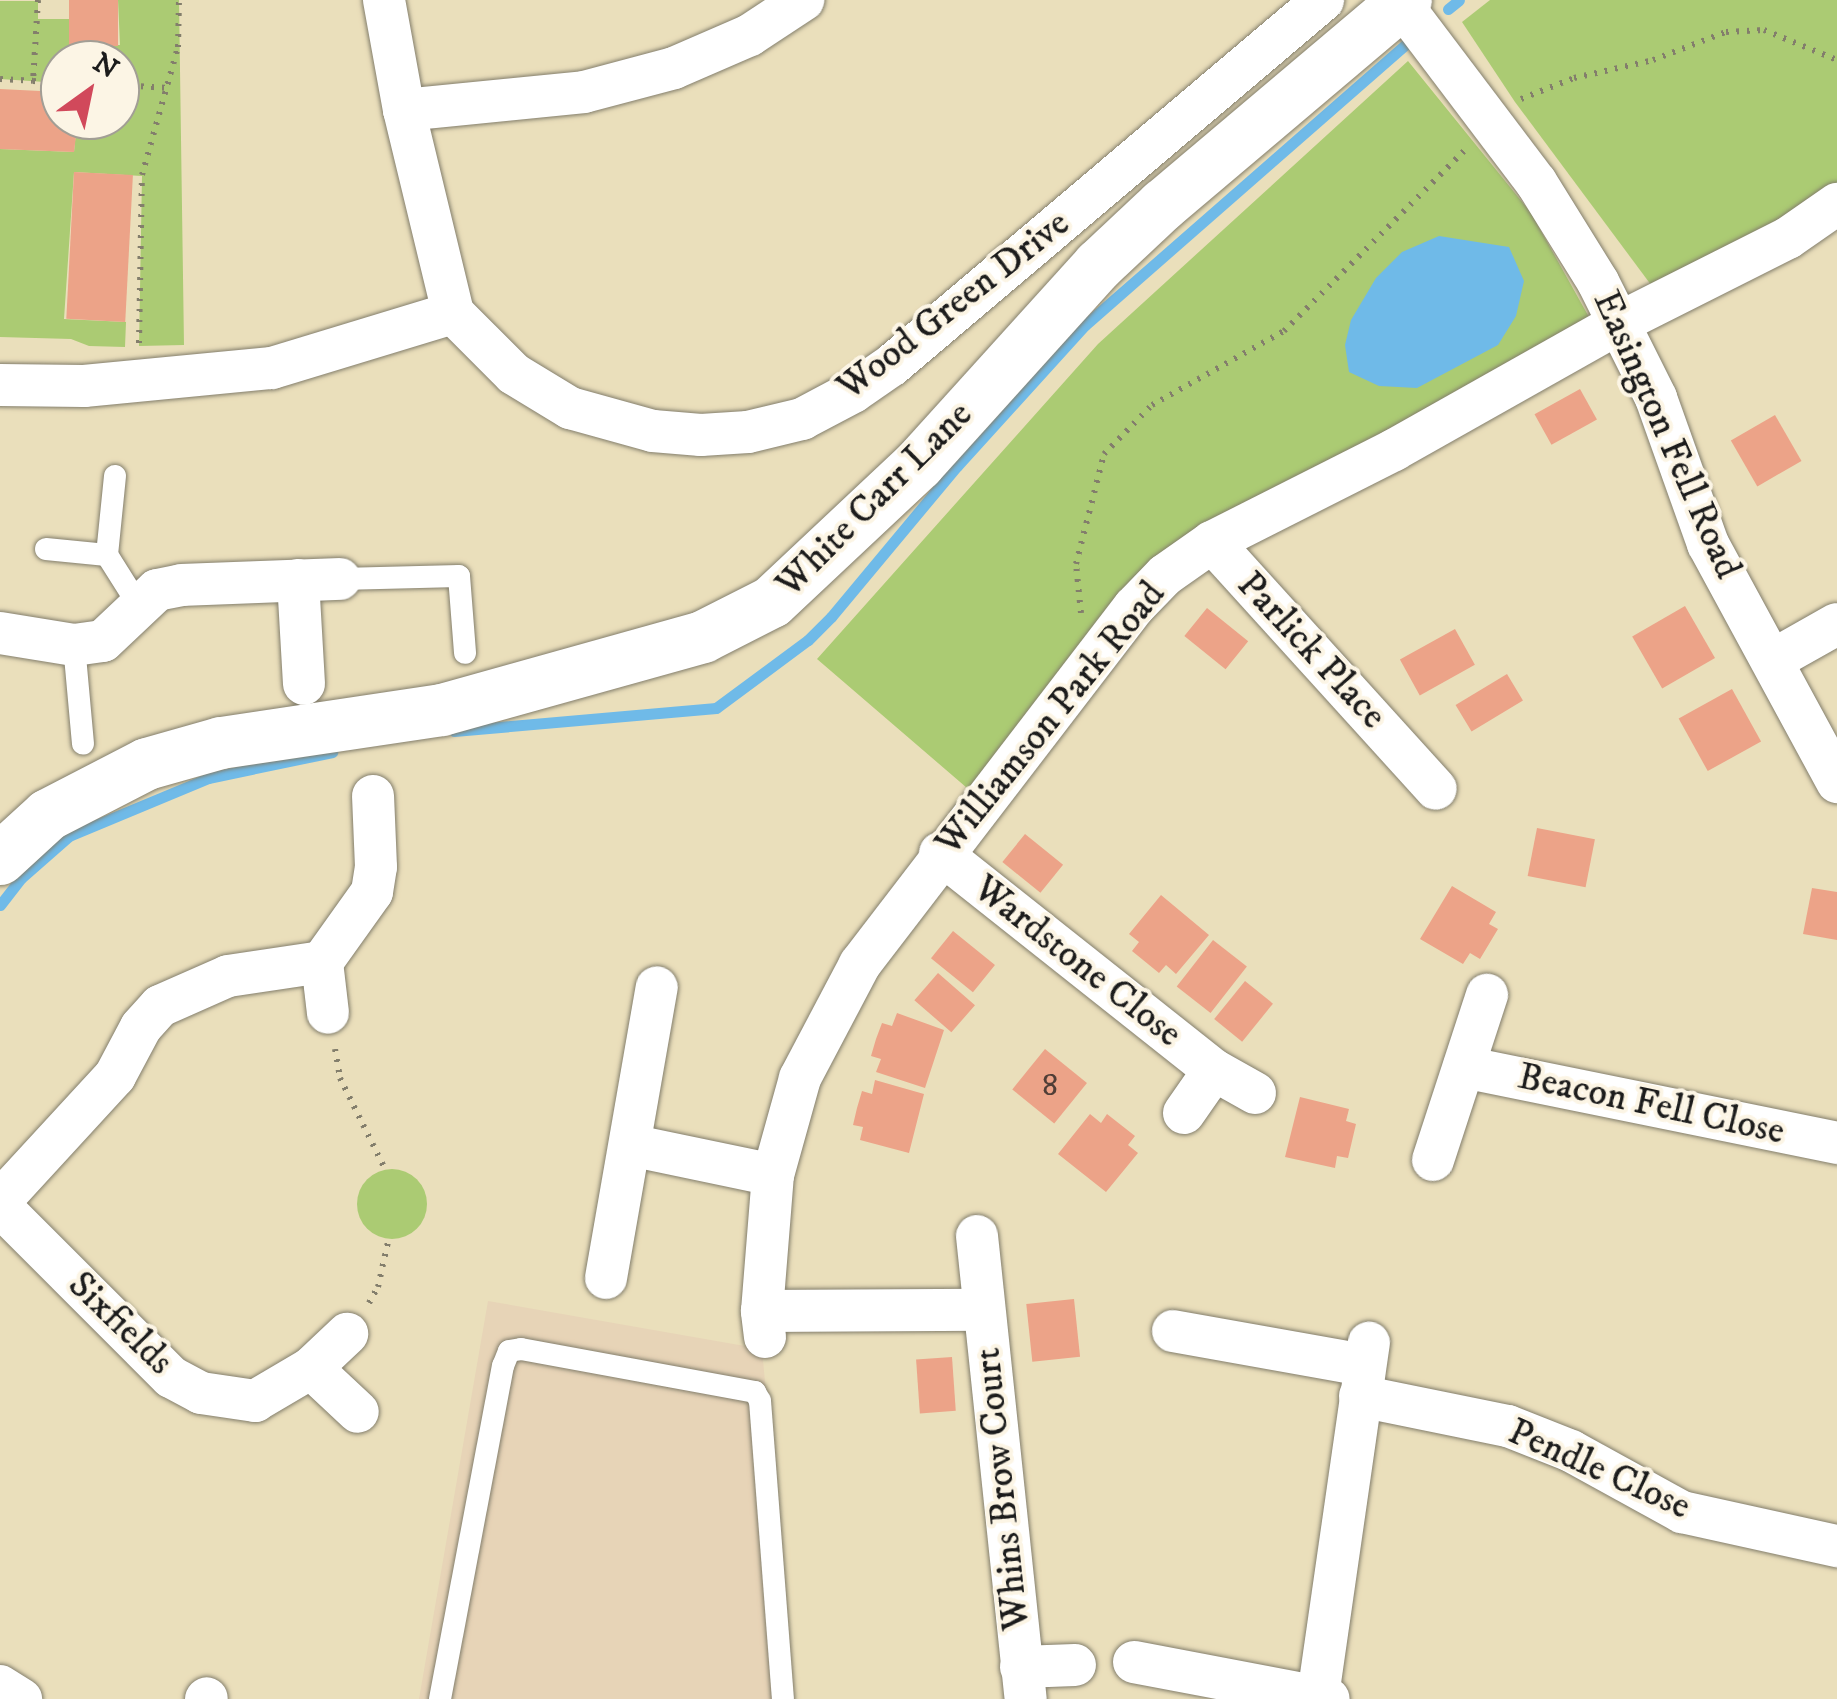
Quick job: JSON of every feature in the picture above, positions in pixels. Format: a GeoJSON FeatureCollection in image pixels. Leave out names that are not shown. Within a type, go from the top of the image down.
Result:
{"type":"FeatureCollection","features":[{"type":"Feature","properties":{"kind":"street"},"geometry":{"type":"LineString","coordinates":[[0,385],[140,382],[272,368],[452,313],[404,110],[384,0]]}},
{"type":"Feature","properties":{"kind":"street"},"geometry":{"type":"LineString","coordinates":[[404,110],[584,92],[674,68],[750,35],[803,0]]}},
{"type":"Feature","properties":{"kind":"street","name":"Wood Green Drive"},"geometry":{"type":"LineString","coordinates":[[452,313],[514,374],[596,417],[653,431],[701,435],[748,432],[802,420],[892,365],[1323,0]]}},
{"type":"Feature","properties":{"kind":"street","name":"Easington Fell Road"},"geometry":{"type":"LineString","coordinates":[[1404,2],[1567,227],[1656,398],[1708,544],[1837,782]]}},
{"type":"Feature","properties":{"kind":"street","name":"White Carr Lane"},"geometry":{"type":"LineString","coordinates":[[0,860],[48,815],[147,764],[221,743],[442,710],[703,637],[772,602],[919,464],[1099,265],[1163,205],[1404,2]]}},
{"type":"Feature","properties":{"kind":"street","name":"Williamson Park Road"},"geometry":{"type":"LineString","coordinates":[[764,1324],[773,1175],[800,1078],[860,964],[1099,649],[1166,575],[1212,542],[1394,450],[1619,323],[1788,238],[1837,204]]}},
{"type":"Feature","properties":{"kind":"street","name":"Parlick Place"},"geometry":{"type":"LineString","coordinates":[[1212,542],[1428,761]]}},
{"type":"Feature","properties":{"kind":"street"},"geometry":{"type":"LineString","coordinates":[[0,634],[74,645],[103,641],[157,590],[182,584],[340,578]]}},
{"type":"Feature","properties":{"kind":"street"},"geometry":{"type":"LineString","coordinates":[[298,580],[304,684]]}},
{"type":"Feature","properties":{"kind":"street"},"geometry":{"type":"LineString","coordinates":[[1773,660],[1837,624]]}},
{"type":"Feature","properties":{"kind":"street"},"geometry":{"type":"LineString","coordinates":[[328,1014],[322,962],[372,892],[376,867],[373,796]]}},
{"type":"Feature","properties":{"kind":"street","name":"Wardstone Close"},"geometry":{"type":"LineString","coordinates":[[940,854],[1214,1070],[1255,1093]]}},
{"type":"Feature","properties":{"kind":"street"},"geometry":{"type":"LineString","coordinates":[[0,1204],[115,1076],[140,1027],[160,1006],[228,976],[322,962]]}},
{"type":"Feature","properties":{"kind":"street"},"geometry":{"type":"LineString","coordinates":[[606,1278],[657,987]]}},
{"type":"Feature","properties":{"kind":"street","name":"Beacon Fell Close"},"geometry":{"type":"LineString","coordinates":[[1433,1160],[1487,995]]}},
{"type":"Feature","properties":{"kind":"street","name":"Beacon Fell Close"},"geometry":{"type":"LineString","coordinates":[[1464,1066],[1837,1144]]}},
{"type":"Feature","properties":{"kind":"street","name":"Wardstone Close"},"geometry":{"type":"LineString","coordinates":[[1184,1113],[1214,1070]]}},
{"type":"Feature","properties":{"kind":"street"},"geometry":{"type":"LineString","coordinates":[[630,1145],[773,1175]]}},
{"type":"Feature","properties":{"kind":"street","name":"Sixfields"},"geometry":{"type":"LineString","coordinates":[[0,1204],[171,1377],[201,1392],[255,1402],[311,1368],[347,1334]]}},
{"type":"Feature","properties":{"kind":"street","name":"Whins Brow Court"},"geometry":{"type":"LineString","coordinates":[[976,1236],[1023,1683],[1076,1665]]}},
{"type":"Feature","properties":{"kind":"street","name":"Whins Brow Court"},"geometry":{"type":"LineString","coordinates":[[764,1324],[984,1310]]}},
{"type":"Feature","properties":{"kind":"street","name":"Pendle Close"},"geometry":{"type":"LineString","coordinates":[[1174,1330],[1364,1368],[1571,1451],[1682,1512],[1837,1546]]}},
{"type":"Feature","properties":{"kind":"street"},"geometry":{"type":"LineString","coordinates":[[311,1368],[358,1412]]}},
{"type":"Feature","properties":{"kind":"street"},"geometry":{"type":"LineString","coordinates":[[1134,1662],[1324,1698],[1364,1368]]}},
{"type":"Feature","properties":{"kind":"street"},"geometry":{"type":"LineString","coordinates":[[0,1686],[21,1699]]}},
{"type":"Feature","properties":{"kind":"lane"},"geometry":{"type":"LineString","coordinates":[[116,476],[108,554],[138,604]]}},
{"type":"Feature","properties":{"kind":"lane"},"geometry":{"type":"LineString","coordinates":[[46,549],[108,554]]}},
{"type":"Feature","properties":{"kind":"lane"},"geometry":{"type":"LineString","coordinates":[[340,578],[459,576],[465,653]]}},
{"type":"Feature","properties":{"kind":"lane"},"geometry":{"type":"LineString","coordinates":[[74,645],[83,744]]}},
{"type":"Feature","properties":{"kind":"lane"},"geometry":{"type":"LineString","coordinates":[[440,1699],[503,1366],[509,1350],[520,1349],[755,1392],[760,1401],[783,1699]]}},
{"type":"Feature","properties":{"kind":"path"},"geometry":{"type":"LineString","coordinates":[[33,81],[38,0]]}},
{"type":"Feature","properties":{"kind":"path"},"geometry":{"type":"LineString","coordinates":[[140,382],[142,176],[178,47],[179,0]]}},
{"type":"Feature","properties":{"kind":"path"},"geometry":{"type":"LineString","coordinates":[[1099,649],[1080,610],[1076,564],[1104,454],[1152,405],[1284,332],[1515,102],[1574,78],[1653,60],[1726,32],[1764,30],[1837,60]]}},
{"type":"Feature","properties":{"kind":"path"},"geometry":{"type":"LineString","coordinates":[[0,79],[40,81]]}},
{"type":"Feature","properties":{"kind":"path"},"geometry":{"type":"LineString","coordinates":[[140,87],[168,88]]}},
{"type":"Feature","properties":{"kind":"path"},"geometry":{"type":"LineString","coordinates":[[328,1014],[340,1078],[384,1167]]}},
{"type":"Feature","properties":{"kind":"path"},"geometry":{"type":"LineString","coordinates":[[347,1334],[378,1286],[388,1242]]}},
{"type":"Feature","properties":{"kind":"shaded area"},"geometry":{"type":"Polygon","coordinates":[[[488,1301],[762,1349],[794,1699],[419,1699],[488,1301]]]}},
{"type":"Feature","properties":{"kind":"green space"},"geometry":{"type":"Polygon","coordinates":[[[118,0],[179,0],[184,345],[139,346],[142,176],[74,172],[64,319],[126,322],[125,347],[89,346],[71,339],[0,337],[0,149],[74,152],[75,140],[140,140],[140,40],[120,40],[118,0]]]}},
{"type":"Feature","properties":{"kind":"green space"},"geometry":{"type":"Polygon","coordinates":[[[1490,0],[1837,0],[1837,196],[1663,301],[1515,102],[1462,22],[1490,0]]]}},
{"type":"Feature","properties":{"kind":"green space"},"geometry":{"type":"Polygon","coordinates":[[[0,1],[38,1],[38,19],[70,19],[71,40],[40,40],[40,82],[0,79],[0,1]]]}},
{"type":"Feature","properties":{"kind":"green space"},"geometry":{"type":"Polygon","coordinates":[[[1408,61],[1531,213],[1599,335],[1212,542],[981,800],[817,659],[1098,344],[1408,61]]]}},
{"type":"Feature","properties":{"kind":"green space"},"geometry":{"type":"Polygon","coordinates":[[[392,1169],[417,1179],[427,1204],[417,1229],[392,1239],[367,1229],[357,1204],[367,1179],[392,1169]]]}},
{"type":"Feature","properties":{"kind":"water"},"geometry":{"type":"Polygon","coordinates":[[[1439,236],[1509,247],[1524,281],[1516,316],[1498,345],[1417,388],[1379,386],[1349,372],[1345,345],[1351,320],[1376,278],[1402,252],[1439,236]]]}},
{"type":"Feature","properties":{"kind":"building"},"geometry":{"type":"Polygon","coordinates":[[[69,0],[118,0],[118,40],[69,40],[69,0]]]}},
{"type":"Feature","properties":{"kind":"building"},"geometry":{"type":"Polygon","coordinates":[[[0,89],[40,91],[40,140],[76,140],[74,152],[0,149],[0,89]]]}},
{"type":"Feature","properties":{"kind":"building"},"geometry":{"type":"Polygon","coordinates":[[[74,172],[133,175],[125,322],[66,319],[74,172]]]}},
{"type":"Feature","properties":{"kind":"building"},"geometry":{"type":"Polygon","coordinates":[[[1580,389],[1597,420],[1551,445],[1535,414],[1580,389]]]}},
{"type":"Feature","properties":{"kind":"building"},"geometry":{"type":"Polygon","coordinates":[[[1775,415],[1802,461],[1757,486],[1731,440],[1775,415]]]}},
{"type":"Feature","properties":{"kind":"building"},"geometry":{"type":"Polygon","coordinates":[[[1685,606],[1715,658],[1662,688],[1632,636],[1685,606]]]}},
{"type":"Feature","properties":{"kind":"building"},"geometry":{"type":"Polygon","coordinates":[[[1207,608],[1248,641],[1226,669],[1184,636],[1207,608]]]}},
{"type":"Feature","properties":{"kind":"building"},"geometry":{"type":"Polygon","coordinates":[[[1455,629],[1475,665],[1420,695],[1400,660],[1455,629]]]}},
{"type":"Feature","properties":{"kind":"building"},"geometry":{"type":"Polygon","coordinates":[[[1507,674],[1523,701],[1472,731],[1456,705],[1507,674]]]}},
{"type":"Feature","properties":{"kind":"building"},"geometry":{"type":"Polygon","coordinates":[[[1732,689],[1761,741],[1708,771],[1679,719],[1732,689]]]}},
{"type":"Feature","properties":{"kind":"building"},"geometry":{"type":"Polygon","coordinates":[[[1537,828],[1595,839],[1586,887],[1528,876],[1537,828]]]}},
{"type":"Feature","properties":{"kind":"building"},"geometry":{"type":"Polygon","coordinates":[[[1025,834],[1063,865],[1040,893],[1002,862],[1025,834]]]}},
{"type":"Feature","properties":{"kind":"building"},"geometry":{"type":"Polygon","coordinates":[[[1452,886],[1496,912],[1489,924],[1498,929],[1480,959],[1470,953],[1463,964],[1420,939],[1452,886]]]}},
{"type":"Feature","properties":{"kind":"building"},"geometry":{"type":"Polygon","coordinates":[[[1812,888],[1837,892],[1837,940],[1803,934],[1812,888]]]}},
{"type":"Feature","properties":{"kind":"building"},"geometry":{"type":"Polygon","coordinates":[[[1161,895],[1209,935],[1176,974],[1166,965],[1159,973],[1132,951],[1139,942],[1129,934],[1161,895]]]}},
{"type":"Feature","properties":{"kind":"building"},"geometry":{"type":"Polygon","coordinates":[[[953,931],[995,965],[973,992],[931,958],[953,931]]]}},
{"type":"Feature","properties":{"kind":"building"},"geometry":{"type":"Polygon","coordinates":[[[1213,940],[1247,966],[1211,1013],[1177,986],[1213,940]]]}},
{"type":"Feature","properties":{"kind":"building"},"geometry":{"type":"Polygon","coordinates":[[[938,973],[975,1005],[951,1032],[914,1000],[938,973]]]}},
{"type":"Feature","properties":{"kind":"building"},"geometry":{"type":"Polygon","coordinates":[[[1245,981],[1273,1004],[1242,1042],[1214,1019],[1245,981]]]}},
{"type":"Feature","properties":{"kind":"building"},"geometry":{"type":"Polygon","coordinates":[[[897,1013],[944,1030],[925,1088],[876,1072],[881,1059],[871,1056],[876,1039],[882,1023],[892,1026],[897,1013]]]}},
{"type":"Feature","properties":{"kind":"building"},"geometry":{"type":"Polygon","coordinates":[[[1045,1049],[1087,1083],[1054,1123],[1012,1089],[1045,1049]]]}},
{"type":"Feature","properties":{"kind":"building"},"geometry":{"type":"Polygon","coordinates":[[[875,1080],[924,1094],[909,1153],[860,1140],[863,1127],[853,1125],[862,1091],[872,1094],[875,1080]]]}},
{"type":"Feature","properties":{"kind":"building"},"geometry":{"type":"Polygon","coordinates":[[[1300,1097],[1349,1109],[1346,1121],[1356,1124],[1348,1158],[1337,1156],[1335,1168],[1285,1157],[1300,1097]]]}},
{"type":"Feature","properties":{"kind":"building"},"geometry":{"type":"Polygon","coordinates":[[[1090,1114],[1101,1123],[1107,1114],[1135,1136],[1128,1145],[1138,1153],[1106,1192],[1058,1154],[1090,1114]]]}},
{"type":"Feature","properties":{"kind":"building"},"geometry":{"type":"Polygon","coordinates":[[[1074,1299],[1080,1357],[1032,1362],[1026,1304],[1074,1299]]]}},
{"type":"Feature","properties":{"kind":"building"},"geometry":{"type":"Polygon","coordinates":[[[952,1357],[956,1411],[920,1413],[916,1360],[952,1357]]]}},
{"type":"Feature","properties":{"kind":"waterway"},"geometry":{"type":"LineString","coordinates":[[1448,9],[1459,0]]}},
{"type":"Feature","properties":{"kind":"waterway"},"geometry":{"type":"LineString","coordinates":[[454,731],[716,708],[808,640],[831,617],[957,466],[1085,325],[1405,45]]}},
{"type":"Feature","properties":{"kind":"waterway"},"geometry":{"type":"LineString","coordinates":[[0,905],[21,878],[69,836],[208,778],[332,752]]}}]}
